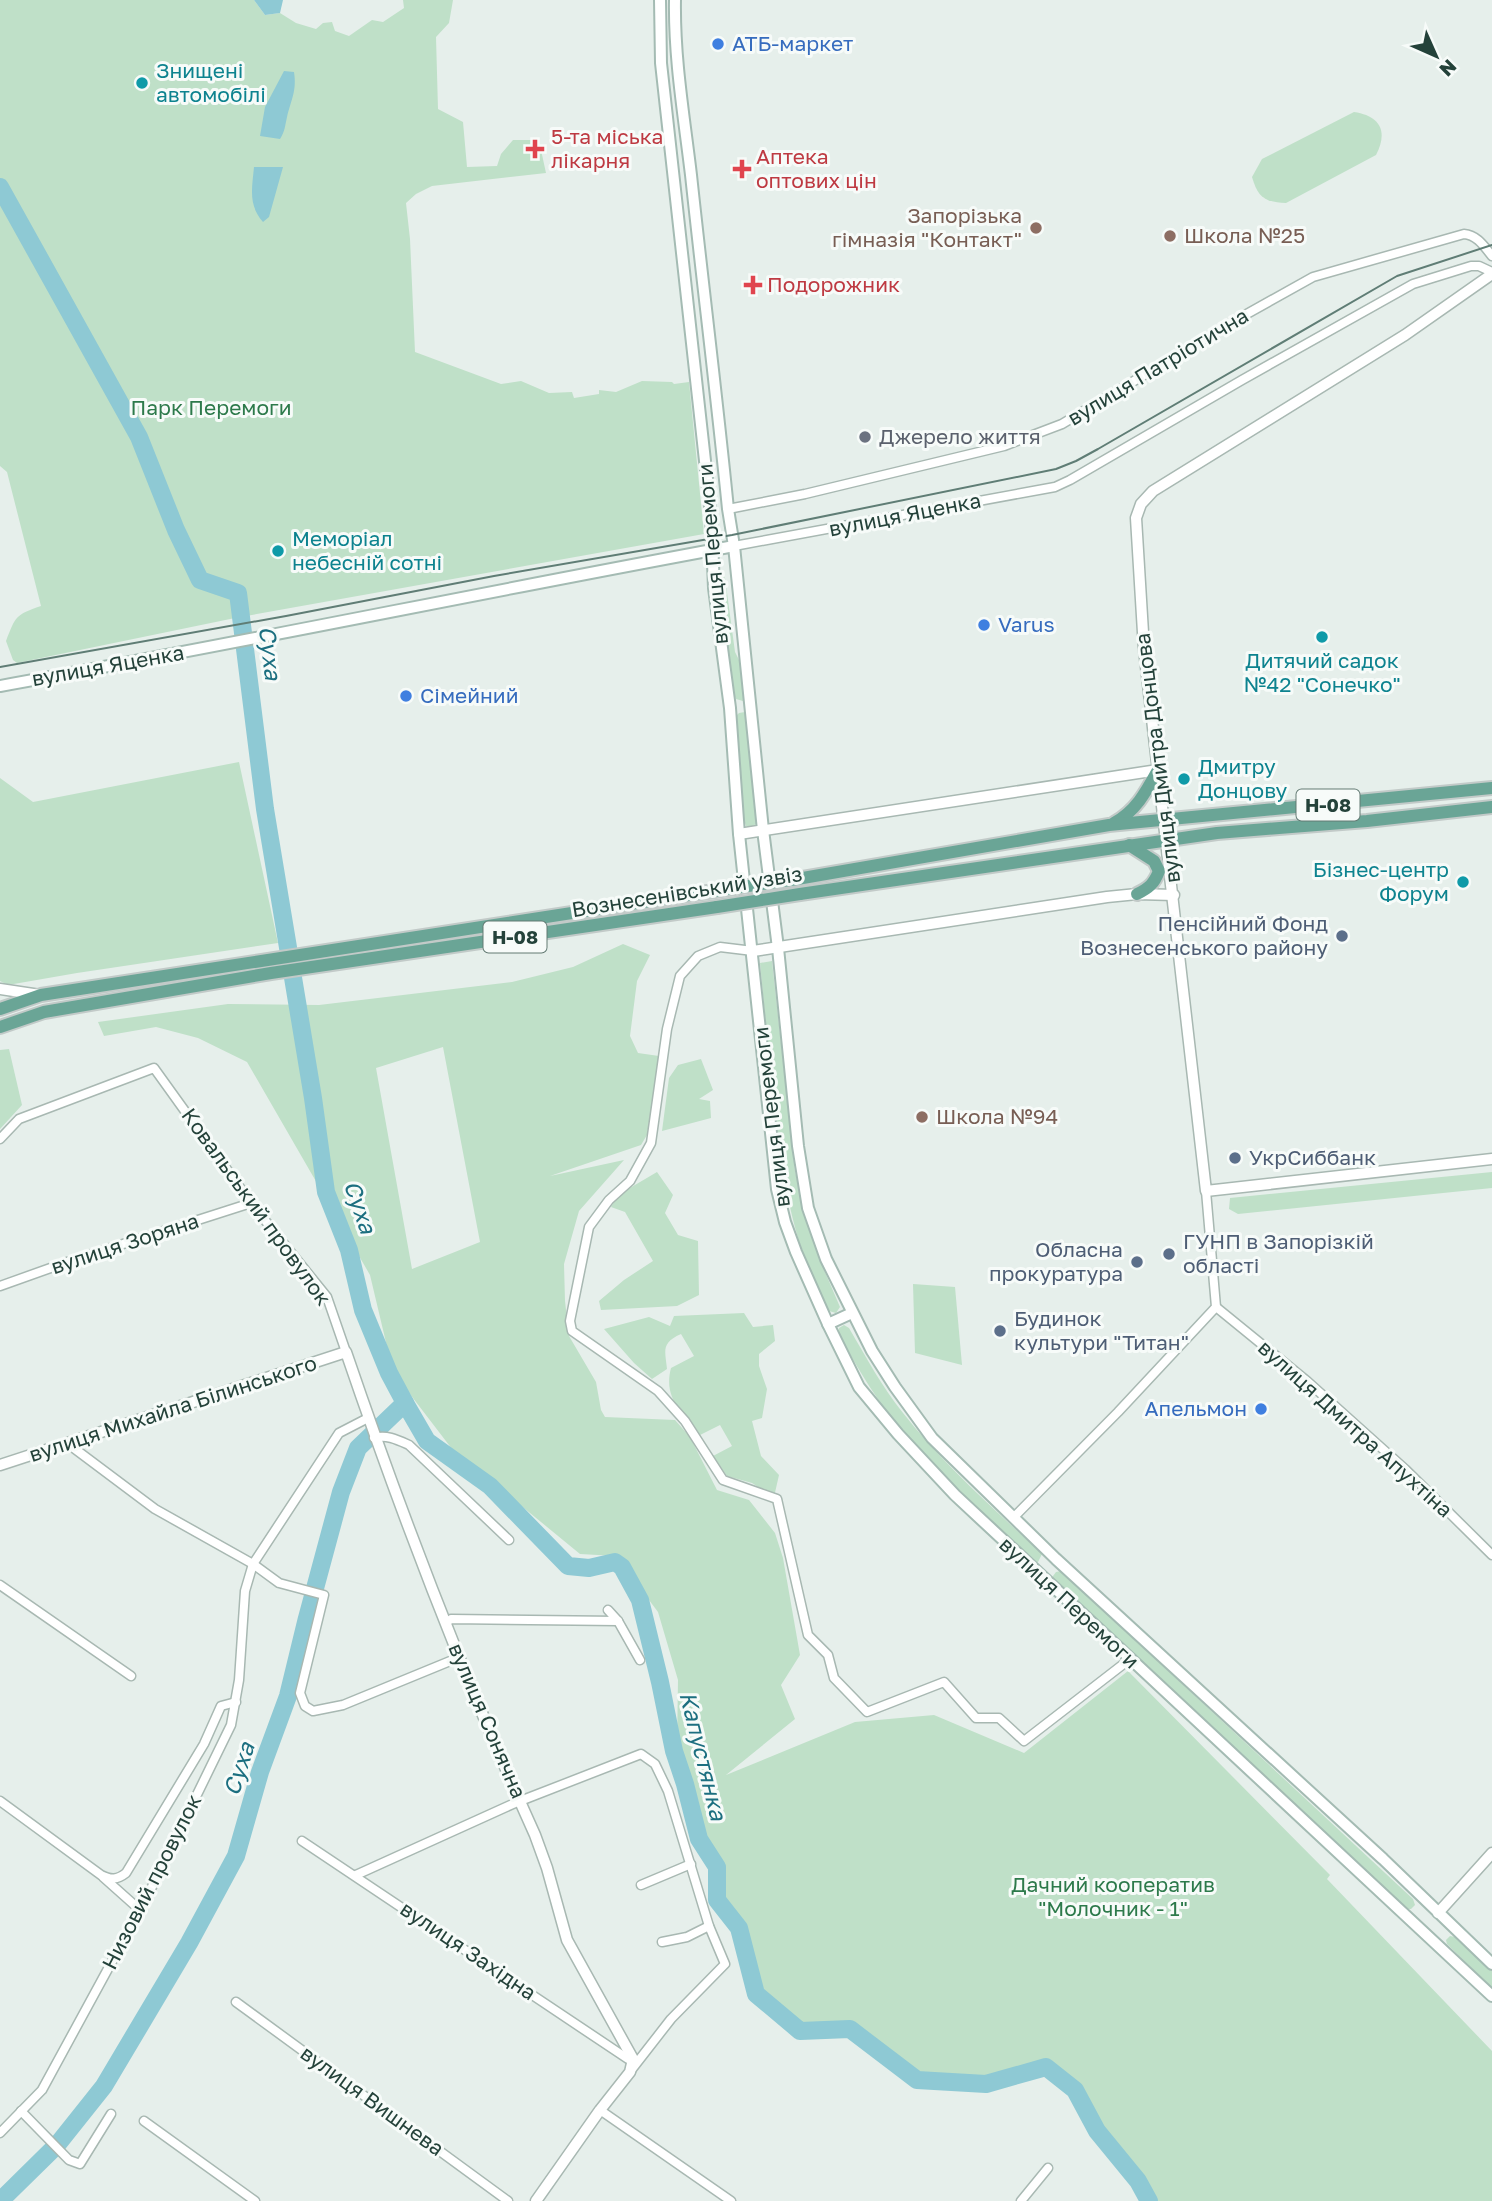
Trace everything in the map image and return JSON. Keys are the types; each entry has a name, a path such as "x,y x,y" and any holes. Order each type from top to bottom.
{"main road":[{"name":"вулиця Перемоги","path":"660,0 662,63 711,515 715,588 730,708 739,834 777,1189 796,1252 859,1387 898,1434 963,1503 1040,1576 1492,1996"},
{"name":"вулиця Перемоги","path":"675,0 674,35 679,89 734,546 798,1146 808,1209 826,1259 872,1350 932,1438 1056,1559 1383,1859 1492,1964"},
{"path":"694,366 713,364"},
{"name":"вулиця Яценка","path":"0,686 217,647 734,546"},
{"path":"730,708 751,704"},
{"path":"1109,825 1127,816 1136,806 1158,770"},
{"name":"Н-08","path":"1109,825 1492,788"},
{"name":"Н-08","path":"1129,845 1217,833 1367,821 1492,807"},
{"name":"Вознесенівський узвіз","path":"0,1027 44,1012 270,967 1109,825"},
{"path":"1129,845 1154,861 1159,871 1149,889 1137,894"},
{"name":"Вознесенівський узвіз","path":"312,960 717,907 1129,845"},
{"name":"Вознесенівський узвіз","path":"41,995 270,967"},
{"name":"Н-08","path":"0,1009 41,995"},
{"path":"828,1324 852,1313"},
{"path":"1040,1576 1056,1559"},
{"path":"1422,1931 1438,1913"}],"street":[{"name":"вулиця Патріотична","path":"728,509 805,494 1004,446 1062,424 1313,277 1464,234 1478,239 1492,256"},
{"name":"вулиця Яценка","path":"734,546 1055,487 1413,284 1471,266 1492,273"},
{"name":"вулиця Дмитра Донцова","path":"1216,1307 1206,1191 1144,636 1136,518 1141,504 1153,491 1405,335 1492,273"},
{"path":"739,834 1158,770"},
{"path":"1159,871 1174,895"},
{"path":"1130,1659 1024,1741 999,1718 976,1718 944,1682 867,1712 834,1678 828,1655 808,1634 777,1499 723,1480 685,1421 659,1391 572,1331 570,1321 589,1227 608,1200 630,1181 651,1143 667,1029 680,976 698,956 720,947 753,951 778,948 1100,898 1137,894 1174,895"},
{"path":"0,989 41,995"},
{"name":"Ковальський провулок","path":"0,1139 19,1119 154,1068 251,1203 327,1297 346,1352"},
{"path":"1206,1191 1492,1160"},
{"name":"вулиця Зоряна","path":"0,1286 251,1203"},
{"path":"1013,1518 1118,1412 1216,1307"},
{"name":"вулиця Дмитра Апухтіна","path":"1216,1307 1316,1389 1405,1469 1492,1555"},
{"name":"вулиця Сонячна","path":"346,1352 374,1438 446,1623 547,1868 567,1940 633,2059"},
{"name":"вулиця Михайла Білинського","path":"0,1465 346,1352"},
{"path":"253,1564 338,1433 369,1421"},
{"path":"374,1438 380,1436 409,1445 509,1540"},
{"path":"67,1443 155,1509 253,1564 279,1583 324,1595 300,1693 305,1706 313,1711 343,1705 460,1657"},
{"name":"Низовий провулок","path":"0,2133 43,2090 140,1910 231,1725 239,1681 246,1591 253,1564"},
{"path":"0,1585 131,1676"},
{"path":"608,1610 618,1621 640,1660"},
{"path":"446,1623 451,1619 618,1621"},
{"path":"0,1801 102,1875 109,1879 119,1879 126,1873 204,1744 220,1706 236,1702"},
{"path":"356,1875 520,1802 641,1754 655,1764 668,1791 709,1926 726,1964 671,2019 600,2110 536,2201"},
{"name":"вулиця Західна","path":"302,1840 628,2059 633,2059"},
{"path":"1438,1913 1492,1853"},
{"path":"641,1885 691,1864"},
{"path":"102,1875 140,1910"},
{"path":"662,1942 687,1937 709,1926"},
{"name":"вулиця Вишнева","path":"236,2002 508,2201"},
{"path":"630,2072 633,2059"},
{"path":"600,2110 731,2201"},
{"path":"21,2111 69,2160 80,2164 111,2114"},
{"path":"144,2121 255,2201"},
{"path":"1021,2201 1048,2168"}],"green space":[{"name":"Парк Перемоги","path":"0,0 254,0 265,15 280,13 296,23 316,29 323,23 332,22 335,31 349,36 372,20 383,22 404,8 403,0 453,0 449,23 436,37 438,109 463,122 467,167 497,166 501,154 513,140 533,140 541,150 546,173 432,186 406,203 415,352 501,384 521,381 549,393 572,392 574,398 599,394 599,390 616,392 642,381 674,384 689,382 704,534 235,618 17,663 13,660 6,641 12,626 21,614 41,606 7,472 0,466"},
{"path":"1354,112 1371,117 1380,126 1380,147 1376,155 1286,203 1263,198 1252,177 1262,159"},
{"path":"722,575 725,578 735,652 744,670 746,698 743,701 736,699 734,695 718,579"},
{"path":"745,712 748,717 757,820 751,827 746,826 744,820 735,717"},
{"path":"239,762 278,943 8,985 0,981 0,778 33,802"},
{"name":"Дачний кооператив \"Молочник - 1\"","path":"623,944 650,955 637,981 630,1036 638,1053 659,1056 647,1135 641,1145 550,1176 624,1160 579,1211 564,1264 569,1336 596,1382 601,1410 605,1417 675,1420 690,1437 717,1490 749,1500 775,1533 783,1558 800,1655 781,1685 795,1719 726,1775 855,1722 934,1715 1024,1753 1128,1671 1330,1875 1327,1879 1492,2051 1492,2201 1155,2201 1092,2110 1080,2087 1051,2060 990,2077 926,2077 850,2023 805,2024 762,1991 745,1927 722,1897 724,1865 704,1835 698,1800 677,1747 678,1680 658,1612 616,1556 580,1554 452,1449 393,1372 370,1275 247,1062 198,1038 156,1027 104,1036 98,1022 228,1004 319,1005 512,982 573,967","holes":["443,1047 480,1242 412,1269 376,1068"]},
{"path":"772,961 795,1171 805,1216 840,1307 836,1313 829,1311 816,1285 796,1232 789,1204 776,1119 760,963"},
{"path":"9,1049 22,1105 0,1129 0,1050"},
{"path":"701,1059 713,1090 699,1099 710,1101 711,1118 662,1131 669,1078 678,1065"},
{"path":"657,1172 673,1195 665,1213 678,1235 698,1241 699,1295 677,1306 601,1310 599,1301 653,1261 625,1212 611,1207 618,1195"},
{"path":"1492,1172 1492,1188 1238,1214 1229,1209 1230,1198"},
{"path":"913,1284 955,1287 962,1365 915,1353"},
{"path":"744,1313 753,1327 773,1325 775,1341 759,1354 759,1366 767,1389 762,1418 752,1421 761,1456 779,1475 774,1497 752,1483 727,1476 713,1456 732,1446 720,1425 700,1435 672,1397 669,1379 671,1368 694,1356 681,1334 667,1344 667,1369 652,1379 604,1329 649,1317 670,1326 674,1316"},
{"path":"844,1325 849,1328 903,1413 952,1469 1042,1554 1038,1562 1033,1563 985,1517 887,1412 838,1333 839,1328"},
{"path":"1061,1571 1413,1899 1415,1905 1406,1909 1053,1579 1056,1572"},
{"path":"1450,1936 1455,1937 1492,1971 1492,1988 1447,1944 1446,1940"}],"water":[{"path":"254,0 283,0 280,13 265,15"},
{"path":"284,71 294,72 295,85 284,131 280,139 260,136 265,107"},
{"path":"254,167 283,167 269,217 263,222 253,203"}],"waterway":[{"name":"Суха","path":"0,187 139,437 176,530 200,580 238,593 265,809 326,1192 349,1250 363,1310 389,1373 405,1403 358,1448 341,1492 288,1696 260,1772 236,1856 189,1943 104,2086 57,2145 0,2201"},
{"name":"Капустянка","path":"405,1403 427,1441 490,1486 568,1566 589,1568 615,1562 622,1567 640,1600 674,1751 699,1839 717,1867 717,1900 739,1928 756,1994 800,2031 850,2029 917,2080 986,2084 1046,2067 1075,2090 1097,2131 1138,2181 1149,2201"}],"tram line":[{"path":"0,667 732,535 1056,469 1098,449 1397,276 1492,245"}],"place":[{"name":"АТБ-маркет","path":"718,44"},
{"name":"Знищені автомобілі","path":"142,83"},
{"name":"5-та міська лікарня","path":"535,149"},
{"name":"Аптека оптових цін","path":"742,169"},
{"name":"Запорізька гімназія \"Контакт\"","path":"1036,228"},
{"name":"Школа №25","path":"1170,236"},
{"name":"Подорожник","path":"753,285"},
{"name":"Джерело життя","path":"865,437"},
{"name":"Меморіал небесній сотні","path":"278,551"},
{"name":"Varus","path":"984,625"},
{"name":"Дитячий садок №42 \"Сонечко\"","path":"1322,637"},
{"name":"Сімейний","path":"406,696"},
{"name":"Дмитру Донцову","path":"1184,779"},
{"name":"Бізнес-центр Форум","path":"1463,882"},
{"name":"Пенсійний Фонд Вознесенського району","path":"1342,936"},
{"name":"Школа №94","path":"922,1117"},
{"name":"УкрСиббанк","path":"1235,1158"},
{"name":"ГУНП в Запорізкій області","path":"1169,1254"},
{"name":"Обласна прокуратура","path":"1137,1262"},
{"name":"Будинок культури \"Титан\"","path":"1000,1331"},
{"name":"Апельмон","path":"1261,1409"}]}
